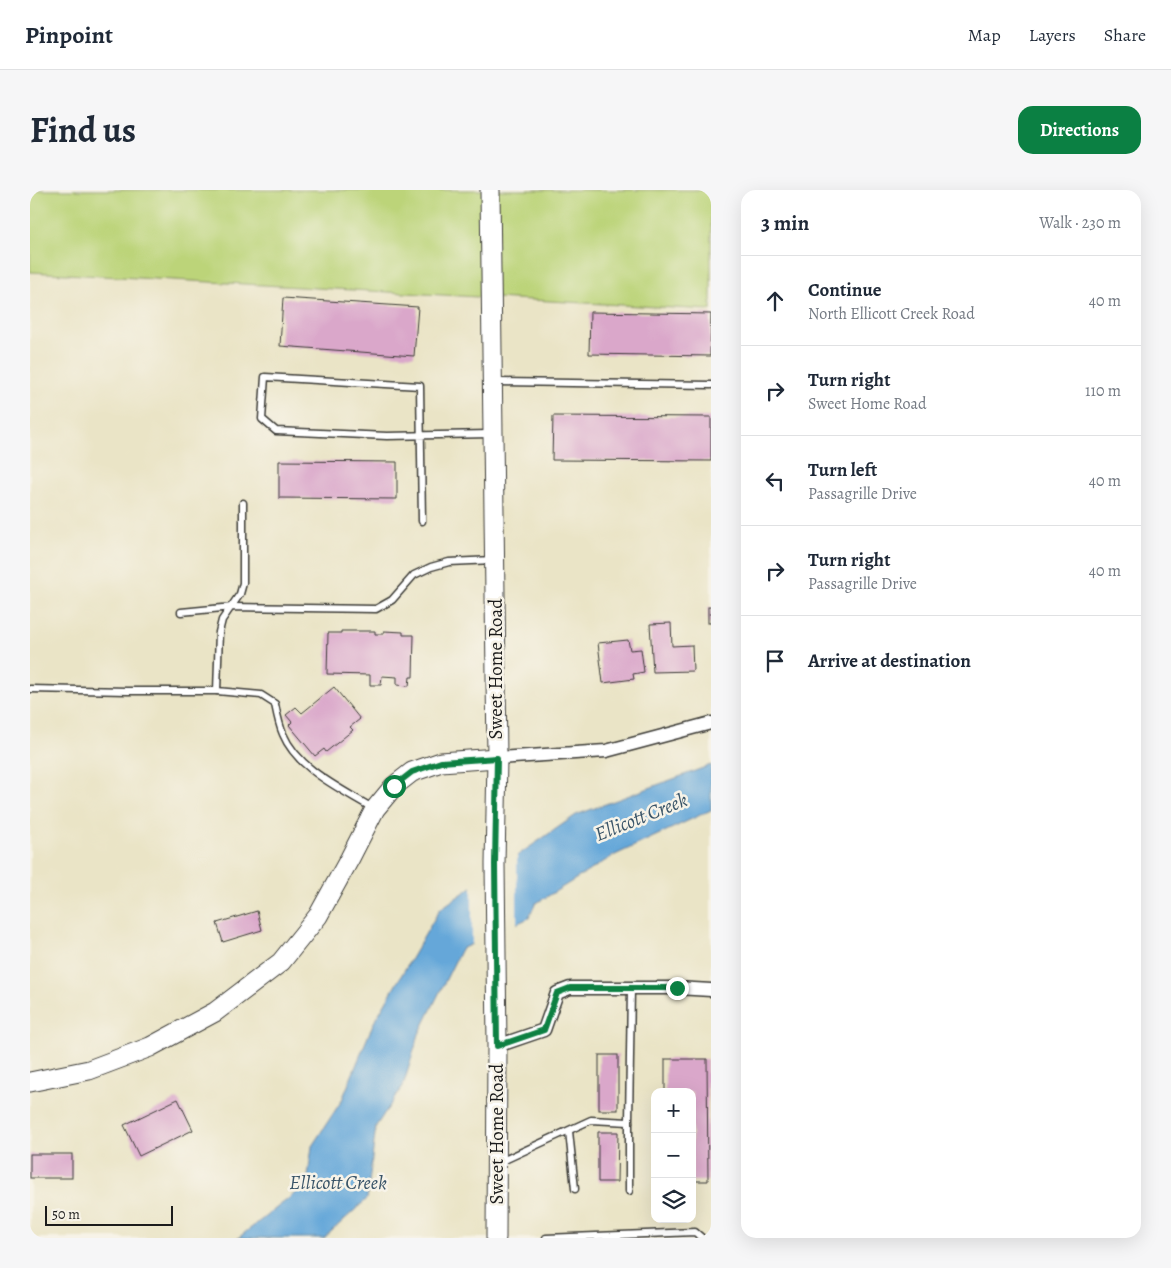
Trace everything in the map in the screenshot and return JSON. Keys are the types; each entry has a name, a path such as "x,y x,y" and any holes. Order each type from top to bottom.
{"main road":[{"name":"Sweet Home Road","path":"490,190 497,758 495,864 497,1046 496,1238"},
{"path":"30,1082 89,1070 150,1047 215,1012 281,962 318,916 375,810 394,786 412,772 441,762 497,758"}],"street":[{"path":"497,758 606,751 711,722"},
{"path":"497,1046 544,1030 557,993 570,988 677,988 711,990"}],"lane":[{"path":"422,521 422,436 420,386 265,377 262,419 276,431 387,436 422,436 494,434"},
{"path":"493,382 711,385"},
{"path":"216,691 219,632 222,620 240,594 243,583 243,503"},
{"path":"181,612 232,607 376,609 392,600 414,575 431,567 464,560 495,560"},
{"path":"30,689 216,691 261,695 275,704 283,735 298,758 323,778 375,810"},
{"path":"629,1192 631,988"},
{"path":"496,1163 591,1120 629,1122"},
{"path":"568,1131 575,1189"},
{"path":"546,1238 694,1232 702,1238"}],"green space":[{"path":"30,190 711,190 711,310 30,272"}],"water":[{"name":"Ellicott Creek","path":"711,765 711,810 613,856 535,904 529,918 461,949 419,1034 403,1086 376,1126 367,1199 324,1238 238,1238 307,1184 312,1146 342,1100 373,1024 440,909 576,815"}],"pier":[{"path":"517,853 517,926 472,947 472,884"}],"building":[{"path":"283,298 418,307 414,356 280,346"},
{"path":"590,312 711,314 710,356 589,354"},
{"path":"553,416 711,417 711,461 552,460"},
{"path":"279,461 397,462 397,499 279,498"},
{"path":"708,607 711,607 711,623 708,623"},
{"path":"671,623 672,646 692,645 693,671 653,672 650,624"},
{"path":"341,631 375,631 375,634 384,634 384,631 403,632 403,635 414,635 413,677 410,677 409,686 397,685 397,677 382,676 381,685 370,685 370,675 327,674 328,633 341,633"},
{"path":"628,640 630,650 641,649 644,672 633,674 634,679 603,683 598,643"},
{"path":"334,687 360,719 350,727 353,730 326,752 324,749 315,756 289,725 292,722 286,715 296,707 302,713"},
{"path":"257,911 262,930 223,942 217,923"},
{"path":"599,1055 618,1055 618,1110 599,1110"},
{"path":"665,1059 707,1059 708,1181 696,1181 696,1088 665,1088"},
{"path":"178,1099 193,1130 139,1156 124,1125"},
{"path":"598,1132 618,1132 617,1182 598,1182"},
{"path":"30,1154 72,1154 72,1178 30,1178"}],"route":[{"path":"394,786 412,772 441,762 497,758 495,864 497,1046 544,1030 557,993 570,988 677,988"}]}
